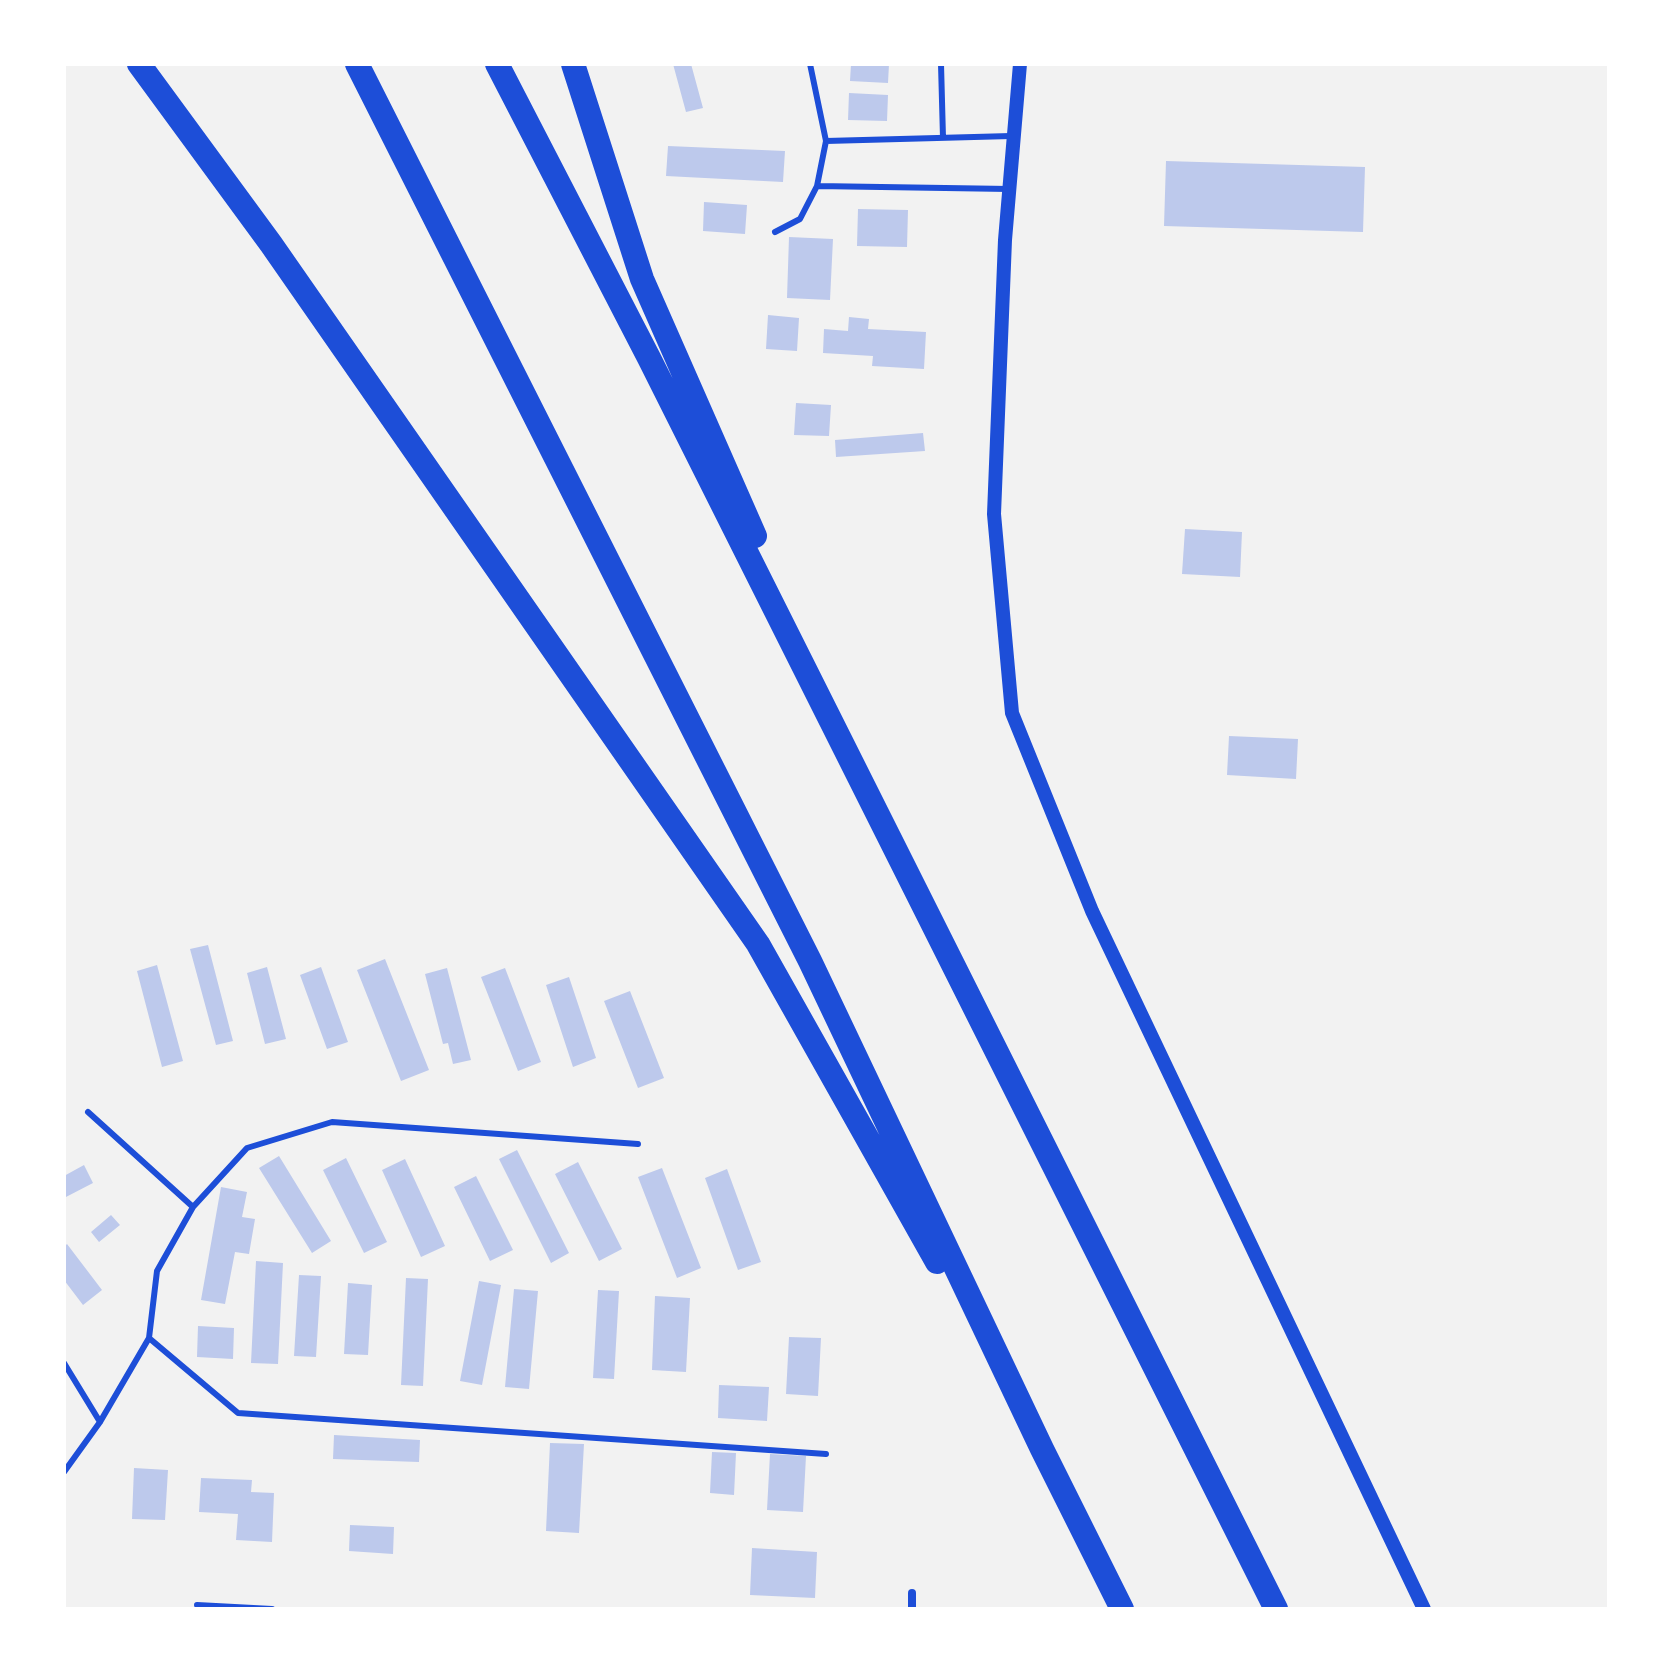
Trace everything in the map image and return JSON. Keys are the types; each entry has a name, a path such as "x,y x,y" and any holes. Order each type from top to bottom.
{"highway":[{"path":"139,64 271,244 758,944 1042,1449"},
{"path":"357,64 810,961 1042,1449 1122,1609"},
{"path":"497,64 649,358 1276,1609"},
{"path":"573,64 642,279 877,813"}],"street":[{"path":"1020,64 1005,240 994,514 1012,713 1092,911 1424,1609"},
{"path":"912,1593 912,1609"}],"lane":[{"path":"775,232 800,219 817,186 826,141 810,64"},
{"path":"941,64 943,138"},
{"path":"826,141 1013,136"},
{"path":"817,186 1009,189"},
{"path":"88,1112 193,1207"},
{"path":"64,1472 100,1422 149,1338 157,1271 193,1207 247,1148 332,1122 638,1144"},
{"path":"149,1338 238,1413 826,1454"},
{"path":"64,1363 100,1422"},
{"path":"197,1605 272,1609"}],"building":[{"path":"673,64 691,64 703,108 686,112"},
{"path":"851,64 889,64 888,83 850,81"},
{"path":"849,93 888,95 887,121 848,120"},
{"path":"668,146 785,151 783,182 666,176"},
{"path":"1166,161 1365,167 1363,232 1164,226"},
{"path":"704,202 747,205 745,234 703,231"},
{"path":"858,209 908,210 907,247 857,246"},
{"path":"789,237 833,239 830,300 787,298"},
{"path":"768,315 799,318 797,351 766,349"},
{"path":"849,317 869,319 868,329 926,332 924,369 872,366 873,356 823,353 824,329 848,331"},
{"path":"796,403 831,405 829,436 794,435"},
{"path":"923,433 925,451 836,457 835,440"},
{"path":"1185,529 1242,532 1240,577 1182,574"},
{"path":"1229,736 1298,739 1296,779 1227,775"},
{"path":"208,945 233,1041 216,1045 190,949"},
{"path":"385,959 429,1070 401,1081 357,970"},
{"path":"157,965 183,1061 162,1067 137,971"},
{"path":"267,967 286,1039 265,1044 247,973"},
{"path":"321,967 348,1042 327,1049 300,975"},
{"path":"447,968 471,1060 453,1064 448,1043 443,1044 425,974"},
{"path":"505,968 541,1062 518,1071 481,977"},
{"path":"569,977 596,1058 573,1067 546,985"},
{"path":"630,991 664,1078 638,1088 604,1001"},
{"path":"517,1150 569,1253 551,1263 499,1159"},
{"path":"279,1156 331,1241 312,1253 259,1168"},
{"path":"346,1158 387,1242 364,1253 323,1170"},
{"path":"405,1159 445,1246 421,1257 382,1170"},
{"path":"578,1162 622,1249 599,1261 555,1174"},
{"path":"84,1165 93,1183 64,1198 64,1176"},
{"path":"662,1168 701,1268 677,1278 638,1177"},
{"path":"727,1169 761,1262 738,1270 705,1178"},
{"path":"476,1176 513,1250 490,1261 454,1187"},
{"path":"221,1187 247,1192 242,1217 255,1219 249,1254 235,1252 225,1304 201,1300"},
{"path":"111,1215 120,1225 99,1242 91,1232"},
{"path":"67,1244 102,1290 83,1305 64,1280 64,1247"},
{"path":"256,1261 283,1263 278,1364 251,1363"},
{"path":"299,1275 321,1276 316,1357 294,1356"},
{"path":"406,1278 428,1279 423,1386 401,1385"},
{"path":"479,1281 501,1285 482,1385 460,1381"},
{"path":"348,1283 372,1285 368,1355 344,1354"},
{"path":"514,1289 538,1291 529,1389 505,1387"},
{"path":"598,1290 619,1291 614,1379 593,1378"},
{"path":"655,1296 690,1298 686,1372 652,1370"},
{"path":"198,1326 234,1328 233,1359 197,1357"},
{"path":"789,1337 821,1338 818,1396 786,1394"},
{"path":"719,1385 769,1387 767,1421 718,1418"},
{"path":"334,1435 420,1440 419,1462 333,1459"},
{"path":"550,1443 584,1444 579,1533 546,1531"},
{"path":"712,1452 736,1453 734,1495 710,1493"},
{"path":"770,1454 806,1456 803,1512 767,1510"},
{"path":"134,1468 168,1470 165,1520 132,1519"},
{"path":"201,1478 252,1480 251,1492 274,1493 272,1542 236,1540 238,1514 199,1512"},
{"path":"350,1525 394,1527 393,1554 349,1551"},
{"path":"752,1548 817,1552 815,1598 750,1595"}]}
